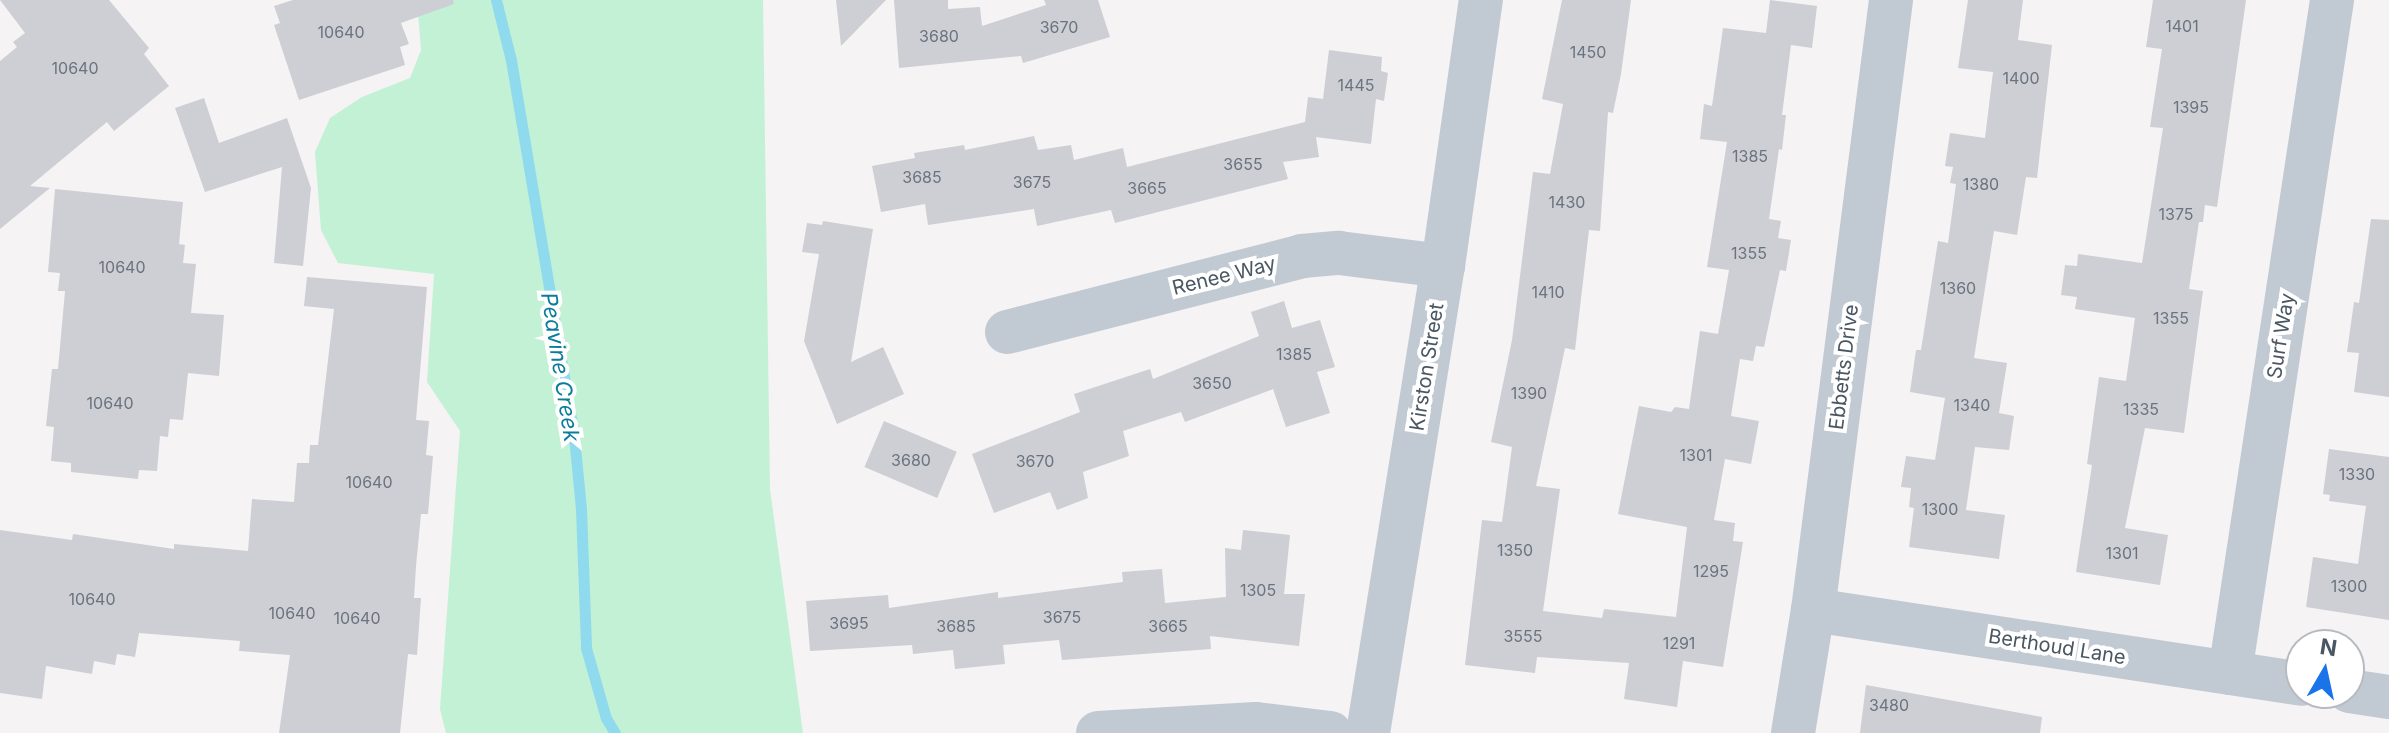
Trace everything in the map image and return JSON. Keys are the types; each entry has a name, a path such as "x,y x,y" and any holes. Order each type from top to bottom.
{"street":[{"name":"Kirston Street","path":"1368,733 1443,266 1481,0"},
{"name":"Ebbetts Drive","path":"1793,733 1813,610 1891,0"},
{"name":"Surf Way","path":"2230,673 2332,0"},
{"name":"Renee Way","path":"1007,332 1302,256 1339,253 1443,266"},
{"name":"Berthoud Lane","path":"1813,610 2285,682"},
{"path":"2365,693 2389,697"},
{"path":"1098,733 1256,724 1330,733"}],"green space":[{"path":"417,0 763,0 770,489 803,733 446,733 440,709 460,431 427,382 434,274 338,263 321,230 315,152 330,118 362,97 410,78 421,50"}],"building":[{"path":"0,0 109,0 149,48 144,54 169,86 114,131 107,122 30,186 50,188 0,229 0,61 17,47 13,42 25,33"},
{"path":"293,0 453,0 454,4 401,23 409,44 400,47 405,65 299,100 274,25 280,23 274,6"},
{"path":"836,0 886,0 841,46"},
{"path":"894,0 948,0 948,9 980,7 982,26 1046,5 1044,0 1098,0 1110,37 1023,63 1021,56 899,68"},
{"path":"1562,0 1631,0 1613,113 1608,112 1600,231 1589,230 1575,350 1565,348 1536,486 1560,489 1543,611 1602,618 1604,609 1676,617 1687,527 1618,514 1639,406 1671,412 1675,407 1689,409 1700,331 1718,334 1729,270 1707,267 1727,142 1700,139 1704,104 1712,106 1723,28 1766,33 1770,0 1817,6 1812,48 1791,45 1782,115 1786,115 1782,150 1779,149 1769,219 1781,221 1778,238 1791,240 1786,271 1780,270 1764,347 1756,346 1753,361 1740,359 1731,416 1759,421 1751,464 1725,459 1714,520 1735,523 1733,541 1743,542 1723,667 1683,661 1677,707 1624,699 1629,663 1537,657 1535,673 1465,665 1482,520 1502,522 1512,447 1491,442 1512,340 1533,172 1550,174 1563,104 1542,99"},
{"path":"1968,0 2023,0 2018,40 2052,45 2037,178 2026,177 2017,235 1994,231 1974,358 2007,363 1999,413 2014,416 2009,450 1975,447 1966,510 2005,515 1999,559 1909,547 1914,508 1909,507 1911,488 1901,487 1906,456 1935,460 1945,398 1910,392 1916,350 1921,350 1938,241 1948,243 1956,184 1950,183 1953,167 1945,166 1950,133 1985,138 1993,72 1958,68"},
{"path":"2153,0 2246,0 2217,207 2205,205 2203,222 2199,222 2189,289 2203,291 2184,433 2145,428 2125,528 2168,535 2160,585 2076,572 2092,465 2087,464 2099,377 2126,381 2135,318 2075,309 2077,297 2061,295 2065,265 2077,266 2078,254 2142,263 2163,128 2150,127 2162,49 2146,47"},
{"path":"1329,50 1382,57 1381,71 1388,73 1384,101 1376,99 1371,144 1316,137 1319,157 1283,162 1288,179 1115,223 1111,210 1037,226 1034,209 928,225 925,204 881,212 872,166 915,158 914,153 964,145 965,150 1034,136 1038,150 1071,145 1074,160 1123,148 1127,167 1305,122 1308,97 1323,99"},
{"path":"204,98 219,143 287,118 311,188 303,266 274,263 282,167 205,192 175,108"},
{"path":"55,189 183,202 179,244 185,245 183,263 196,264 191,313 224,315 219,376 188,373 183,420 170,419 168,437 160,436 157,471 139,470 138,479 71,472 71,463 51,461 54,427 46,426 52,369 58,369 65,291 58,291 60,273 48,272"},
{"path":"2371,219 2389,220 2389,397 2354,392 2359,353 2347,352 2354,302 2359,303"},
{"path":"823,221 873,229 851,362 883,347 904,394 837,424 804,341 819,254 802,252 807,223 822,225"},
{"path":"307,277 427,287 416,420 429,421 426,455 433,456 428,514 421,514 416,566 414,598 421,598 417,655 408,654 400,733 279,733 290,655 239,651 240,641 139,633 135,657 117,654 115,665 94,661 92,674 46,666 42,699 0,693 0,530 72,540 73,534 174,549 174,544 248,551 252,499 294,502 297,463 309,463 310,445 318,445 334,309 304,306"},
{"path":"1284,301 1292,328 1320,320 1335,367 1317,372 1330,413 1286,427 1273,389 1185,422 1181,412 1123,431 1129,456 1083,472 1088,498 1057,510 1050,492 994,513 972,454 1080,412 1074,394 1150,369 1153,379 1259,336 1251,312"},
{"path":"884,421 957,452 937,498 864,467"},
{"path":"2329,449 2389,457 2389,620 2306,607 2313,557 2358,564 2366,506 2329,501 2330,495 2323,494"},
{"path":"1243,530 1290,535 1284,594 1305,594 1299,646 1210,636 1211,649 1062,660 1059,640 1003,645 1005,664 955,669 953,650 913,654 912,645 810,651 806,601 888,595 889,608 998,592 998,598 1123,582 1122,572 1162,569 1165,603 1226,597 1225,548 1241,550"},
{"path":"1866,685 2042,717 2040,733 1860,733"}],"waterway":[{"name":"Peavine Creek","path":"496,0 511,60 574,437 581,509 586,648 606,718 615,733"}]}
